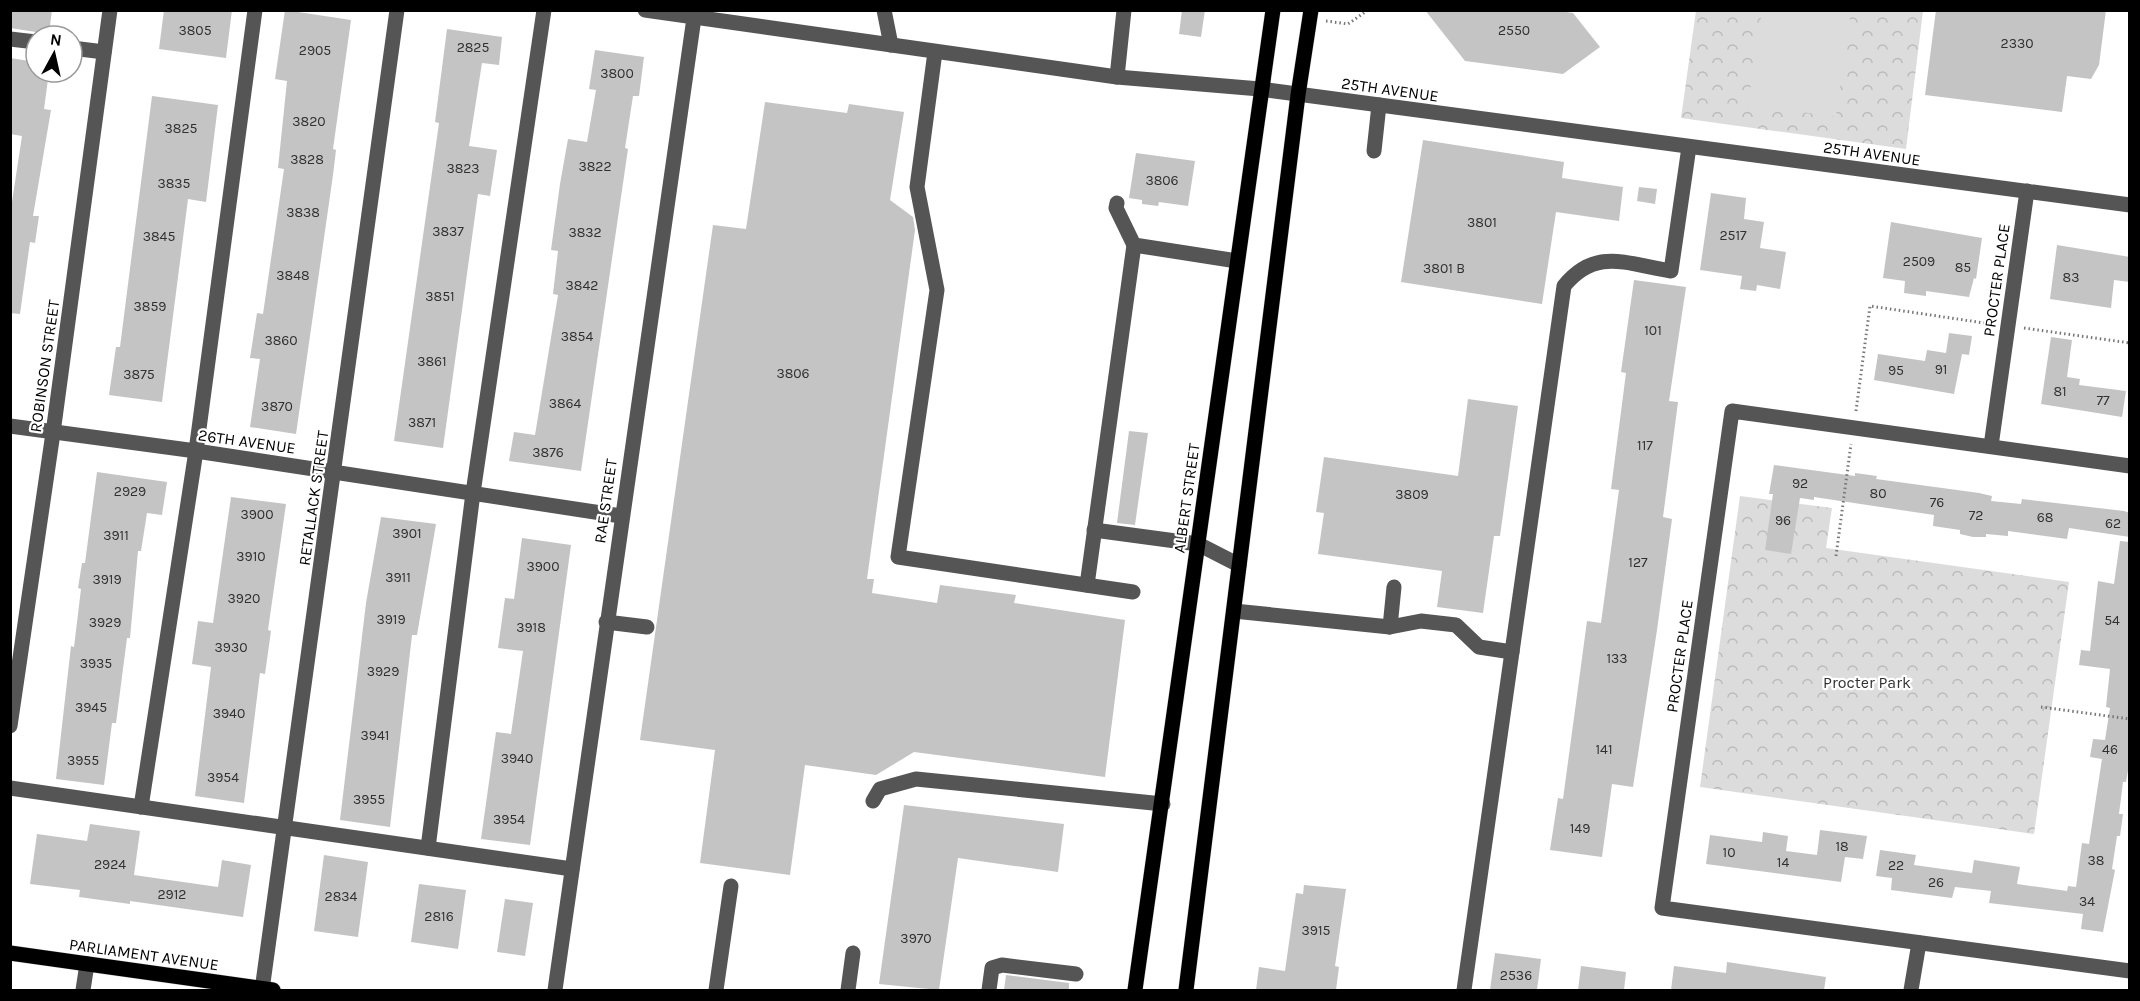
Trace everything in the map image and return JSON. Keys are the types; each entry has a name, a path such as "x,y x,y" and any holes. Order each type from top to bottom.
{"main road":[{"name":"ALBERT STREET","path":"1136,990 1260,89 1273,10"},
{"path":"1186,990 1310,14"},
{"name":"PARLIAMENT AVENUE","path":"10,953 266,990"}],"street":[{"name":"ROBINSON STREET","path":"10,726 53,433 110,10"},
{"path":"141,807 196,451 255,10"},
{"name":"RETALLACK STREET","path":"266,990 283,828 335,472 397,10"},
{"path":"428,848 474,493 544,10"},
{"name":"25TH AVENUE","path":"645,10 1117,77 1260,89 2130,205"},
{"path":"884,10 891,45"},
{"path":"1117,77 1124,10"},
{"name":"RAE STREET","path":"555,990 694,18"},
{"path":"84,50 104,52"},
{"path":"935,52 917,187 937,290 898,557 1133,592"},
{"path":"1374,152 1379,105"},
{"path":"1464,990 1564,286 1577,270 1599,260 1671,272 1689,147"},
{"name":"PROCTER PLACE","path":"1991,446 2027,191"},
{"path":"1087,585 1134,245 1116,208 1117,203"},
{"path":"1134,245 1237,261"},
{"name":"PROCTER PLACE","path":"2130,466 1732,411 1662,908 2130,971"},
{"name":"26TH AVENUE","path":"10,426 196,451 621,516"},
{"path":"1095,530 1198,544 1239,565"},
{"path":"1390,627 1394,587"},
{"path":"1234,611 1390,627 1421,621 1456,625 1479,647 1512,652"},
{"path":"606,622 646,627"},
{"path":"873,801 880,789 916,779 1163,804"},
{"path":"10,788 572,869"},
{"path":"716,990 731,886"},
{"path":"1911,990 1918,943"},
{"path":"848,990 853,953"},
{"path":"83,990 87,964"},
{"path":"988,990 992,968 1002,964 1076,974"}],"path":[{"path":"1310,14 1348,24 1368,10"},
{"path":"2041,707 2130,719"}],"green space":[{"path":"1696,11 1923,11 1906,149 1681,118"},
{"path":"1762,11 1806,11 1850,17 1836,117 1748,104"},
{"name":"Procter Park","path":"1740,496 1832,508 1826,548 2069,582 2034,834 1700,787"}],"building":[{"path":"10,10 52,10 50,24 24,24 24,30 10,28"},
{"path":"164,10 232,10 226,58 159,49"},
{"path":"285,10 351,20 333,149 336,150 333,175 296,434 250,427 260,359 250,358 257,313 263,314 284,169 278,168 287,81 275,79"},
{"path":"1182,10 1205,10 1201,37 1179,34"},
{"path":"1425,10 1553,10 1573,13 1600,47 1563,74 1465,61"},
{"path":"1936,10 2106,10 2099,65 2091,79 2067,76 2062,112 1925,95"},
{"path":"447,29 502,37 499,65 482,63 469,146 497,150 490,196 478,194 443,448 394,441 439,123 435,122"},
{"path":"595,50 644,57 639,96 633,96 625,148 628,149 581,471 509,461 514,432 535,435 558,295 553,294 558,251 551,250 560,184 568,139 587,142 596,90 589,89"},
{"path":"10,58 24,60 24,84 47,84 44,109 51,110 33,216 39,216 35,243 30,242 20,314 10,313 10,215 22,136 10,134"},
{"path":"152,96 218,105 206,202 188,199 162,402 109,395 116,347 120,347"},
{"path":"765,102 847,113 849,104 904,112 890,200 913,217 915,230 867,579 874,579 872,593 937,603 940,585 1016,595 1014,603 1125,620 1105,777 914,752 876,775 805,765 790,875 700,863 715,750 640,740 713,225 746,229"},
{"path":"1423,140 1564,162 1562,178 1623,187 1619,221 1556,212 1542,304 1401,282"},
{"path":"1136,153 1195,161 1188,206 1159,202 1158,206 1142,204 1142,200 1129,198"},
{"path":"1639,187 1657,189 1655,204 1637,201"},
{"path":"1711,193 1746,198 1744,219 1764,222 1760,248 1786,252 1780,289 1757,285 1756,291 1740,289 1742,276 1700,270"},
{"path":"1891,222 1982,238 1976,279 1974,278 1969,297 1926,291 1926,296 1904,293 1905,281 1883,278"},
{"path":"2057,245 2130,257 2130,282 2114,280 2111,308 2050,299"},
{"path":"1634,280 1686,287 1669,401 1678,402 1663,517 1672,519 1657,630 1633,787 1612,784 1602,857 1550,850 1558,798 1563,799 1587,621 1601,623 1619,490 1611,489 1626,373 1621,372"},
{"path":"1949,333 1972,336 1969,355 1962,354 1954,394 1874,380 1878,354 1925,361 1927,350 1946,353"},
{"path":"2051,337 2072,340 2067,377 2080,379 2079,385 2126,391 2122,417 2041,404"},
{"path":"1468,399 1518,406 1500,536 1494,536 1483,613 1437,607 1442,571 1318,554 1324,513 1316,512 1324,457 1458,476"},
{"path":"1129,431 1148,433 1135,525 1117,523"},
{"path":"1774,465 1855,476 1855,473 1877,476 1876,479 1979,493 1992,496 1991,501 2021,504 2022,499 2124,511 2130,513 2130,537 2069,528 2067,539 2008,531 2008,536 1986,534 1986,537 1973,537 1960,534 1960,530 1933,526 1934,515 1814,497 1814,500 1800,498 1791,554 1765,550 1773,494 1769,494"},
{"path":"97,472 167,482 162,515 147,513 141,551 138,551 130,638 127,638 116,723 112,723 104,785 56,779 71,646 74,647 81,589 78,588 82,563 85,563"},
{"path":"231,497 286,504 268,630 271,631 265,674 260,673 244,803 195,796 211,667 192,664 198,621 213,623"},
{"path":"381,517 436,524 417,635 412,635 390,827 340,820 366,603"},
{"path":"522,538 571,545 530,845 481,839 496,732 511,734 523,651 498,648 505,598 514,599"},
{"path":"2120,541 2130,542 2130,759 2126,782 2123,782 2119,814 2123,814 2120,836 2117,836 2112,869 2115,870 2103,932 2081,929 2083,914 1989,903 1991,891 1955,887 1952,898 1891,890 1892,878 1876,876 1880,850 1916,855 1914,865 1972,873 1974,860 2020,867 2017,884 2067,891 2068,886 2076,887 2082,843 2089,844 2102,759 2090,757 2093,739 2105,740 2110,708 2106,707 2110,669 2079,665 2081,650 2090,651 2098,581 2114,584"},
{"path":"904,805 1064,824 1058,872 958,858 939,990 879,984"},
{"path":"90,824 140,831 134,875 218,887 222,860 251,865 243,917 130,901 130,904 79,897 80,890 30,884 37,834 87,841"},
{"path":"1820,830 1867,836 1863,859 1845,857 1841,882 1706,864 1710,835 1762,842 1763,832 1788,836 1786,851 1817,855"},
{"path":"324,855 368,862 358,937 314,931"},
{"path":"419,884 466,890 458,949 411,942"},
{"path":"1304,885 1346,889 1335,966 1339,967 1336,990 1256,990 1259,967 1285,971 1296,893 1303,894"},
{"path":"505,899 533,903 525,956 497,952"},
{"path":"1495,953 1541,959 1537,990 1490,990"},
{"path":"1727,962 1826,977 1824,990 1671,990 1674,966 1726,973"},
{"path":"1581,966 1626,972 1624,990 1578,990"},
{"path":"1006,975 1069,983 1069,990 1004,990"}]}
